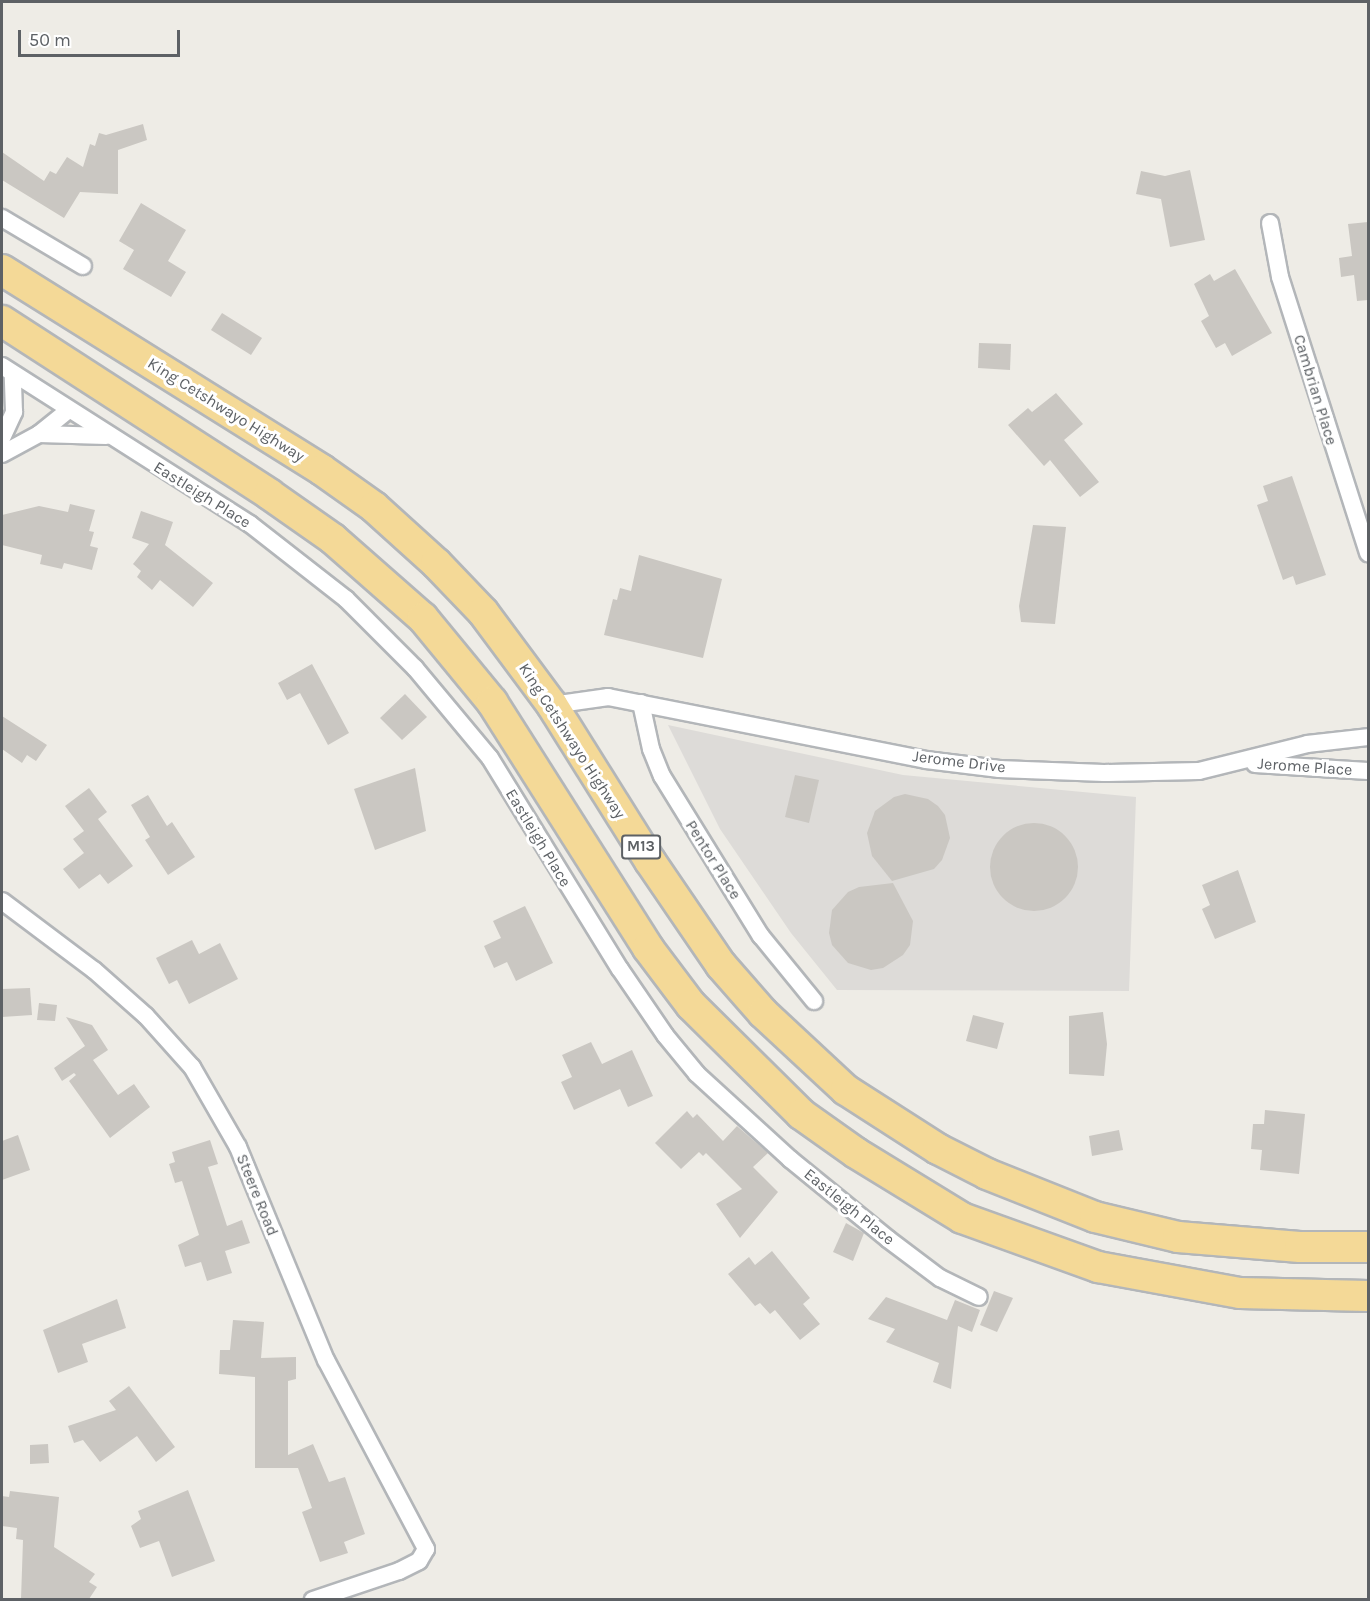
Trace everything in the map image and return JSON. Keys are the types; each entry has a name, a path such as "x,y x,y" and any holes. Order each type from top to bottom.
{"highway":[{"name":"King Cetshwayo Highway","path":"2,270 283,445 374,507 483,612 552,705 644,852 721,965 802,1050 846,1090 902,1128 987,1174 1095,1217 1178,1237 1300,1247 1368,1247"},
{"name":"M13","path":"2,321 287,507 378,576 423,618 492,702 648,948 691,1005 801,1114 856,1153 962,1218 1098,1267 1240,1293 1368,1296"}],"street":[{"path":"2,218 83,266"},
{"name":"Cambrian Place","path":"1270,223 1284,288 1368,554"},
{"path":"2,438 14,412 7,370"},
{"name":"Eastleigh Place","path":"7,370 67,411 250,524 346,599 415,668 490,758 620,969 665,1035 698,1074 790,1159 888,1239 940,1278 979,1297"},
{"path":"2,454 39,434 67,411"},
{"path":"39,434 107,436"},
{"name":"Jerome Drive","path":"552,705 608,697 926,760 999,769 1160,774 1242,763 1307,744 1368,737"},
{"name":"Pentor Place","path":"641,703 651,749 668,785 761,936 814,1001"},
{"name":"Jerome Place","path":"1242,763 1368,771"},
{"name":"Steere Road","path":"2,901 94,970 146,1016 192,1067 237,1147 326,1360 426,1549 424,1555 399,1570 313,1599"}],"shaded area":[{"path":"668,725 903,775 1136,797 1129,991 837,990 791,933 720,829"}],"building":[{"path":"143,124 147,140 118,150 118,194 80,192 64,218 2,180 2,152 44,181 50,171 56,174 67,157 83,167 90,144 95,146 99,133 106,135"},
{"path":"1190,170 1205,240 1170,247 1161,199 1136,194 1141,171 1165,176"},
{"path":"141,203 186,230 168,261 186,272 171,297 123,269 134,250 119,241"},
{"path":"1368,222 1368,300 1357,301 1354,275 1341,277 1339,258 1352,256 1348,224"},
{"path":"1235,269 1272,333 1232,356 1225,343 1216,348 1201,321 1209,316 1194,284 1210,274 1214,281"},
{"path":"222,313 262,338 251,355 211,330"},
{"path":"979,343 1011,344 1010,370 978,368"},
{"path":"1056,393 1083,424 1064,440 1099,482 1080,497 1050,460 1044,466 1008,425 1028,408 1032,412"},
{"path":"1292,476 1326,575 1296,585 1293,576 1283,580 1257,505 1268,501 1263,486"},
{"path":"70,504 95,510 89,531 94,532 90,546 98,548 92,570 64,563 62,569 40,564 42,555 2,545 2,515 39,506 68,512"},
{"path":"141,511 173,522 165,545 213,583 193,607 160,580 152,590 137,577 141,571 133,564 149,544 132,538"},
{"path":"1033,525 1066,527 1055,624 1021,622 1019,606"},
{"path":"639,555 722,579 703,658 604,635 613,599 617,600 620,588 631,591"},
{"path":"312,664 349,733 328,745 300,693 287,700 278,683"},
{"path":"405,694 427,717 402,740 380,718"},
{"path":"2,716 47,745 36,761 27,755 22,763 2,749"},
{"path":"415,768 426,831 375,850 354,789"},
{"path":"795,775 819,780 809,823 785,817"},
{"path":"89,788 107,812 98,819 133,866 108,884 100,874 79,889 63,869 84,853 73,839 84,831 65,806"},
{"path":"905,794 928,799 938,806 945,815 950,838 942,860 934,869 892,881 872,856 867,833 875,811 894,797"},
{"path":"148,795 167,826 172,822 195,857 168,875 145,840 150,837 131,805"},
{"path":"1025,823 1043,823 1059,830 1071,842 1078,858 1078,876 1071,892 1059,904 1043,911 1025,911 1009,904 997,892 990,876 990,858 997,842 1009,830"},
{"path":"1238,870 1256,922 1215,939 1202,909 1210,905 1202,885"},
{"path":"893,883 913,921 910,945 903,955 883,968 871,970 848,963 832,945 829,933 832,910 848,892 859,887"},
{"path":"525,906 553,963 516,981 507,962 494,968 484,946 501,938 493,921"},
{"path":"192,940 199,954 220,943 238,979 189,1004 177,980 169,984 156,958"},
{"path":"30,988 32,1015 2,1017 2,989"},
{"path":"39,1003 57,1005 55,1021 37,1020"},
{"path":"1103,1012 1107,1044 1104,1076 1069,1074 1069,1016"},
{"path":"973,1015 1004,1023 997,1049 966,1041"},
{"path":"66,1017 92,1025 108,1050 93,1060 118,1095 134,1084 150,1107 110,1138 69,1081 76,1075 74,1073 62,1081 54,1068 85,1046"},
{"path":"591,1042 602,1064 632,1050 653,1096 628,1107 620,1089 574,1110 561,1082 572,1077 562,1055"},
{"path":"1265,1110 1305,1114 1299,1174 1260,1170 1262,1150 1251,1149 1253,1124 1264,1124"},
{"path":"687,1111 693,1118 697,1114 723,1141 737,1126 768,1153 753,1167 778,1192 740,1238 716,1204 742,1189 706,1153 703,1156 699,1152 681,1169 655,1143"},
{"path":"1119,1130 1123,1150 1092,1156 1089,1136"},
{"path":"18,1135 30,1170 2,1180 2,1141"},
{"path":"210,1140 218,1164 208,1167 227,1226 242,1220 250,1243 225,1251 232,1273 207,1281 201,1262 185,1267 178,1245 199,1235 182,1181 175,1183 169,1164 175,1162 172,1152"},
{"path":"846,1223 864,1233 853,1261 833,1252"},
{"path":"772,1251 810,1298 803,1304 820,1324 800,1340 775,1310 770,1314 760,1303 755,1306 728,1274 749,1257 755,1265"},
{"path":"994,1291 1013,1298 997,1332 980,1325"},
{"path":"886,1297 947,1320 955,1300 980,1310 972,1332 958,1326 951,1389 933,1382 939,1363 886,1342 895,1329 868,1319"},
{"path":"117,1299 126,1328 82,1344 88,1362 58,1373 43,1330"},
{"path":"233,1320 264,1322 261,1358 296,1357 296,1379 288,1381 288,1455 313,1444 329,1482 345,1477 365,1534 344,1542 348,1553 320,1562 302,1512 312,1508 298,1468 255,1468 255,1377 219,1374 220,1350 230,1350"},
{"path":"129,1386 175,1447 156,1462 137,1436 100,1462 83,1440 74,1443 68,1426 116,1410 109,1401"},
{"path":"48,1444 49,1463 30,1464 30,1445"},
{"path":"188,1490 215,1561 172,1577 159,1541 140,1548 131,1526 141,1519 138,1511"},
{"path":"10,1491 59,1497 54,1547 95,1574 89,1582 97,1587 89,1599 21,1599 23,1540 16,1539 17,1528 2,1526 2,1496 9,1497"}]}
